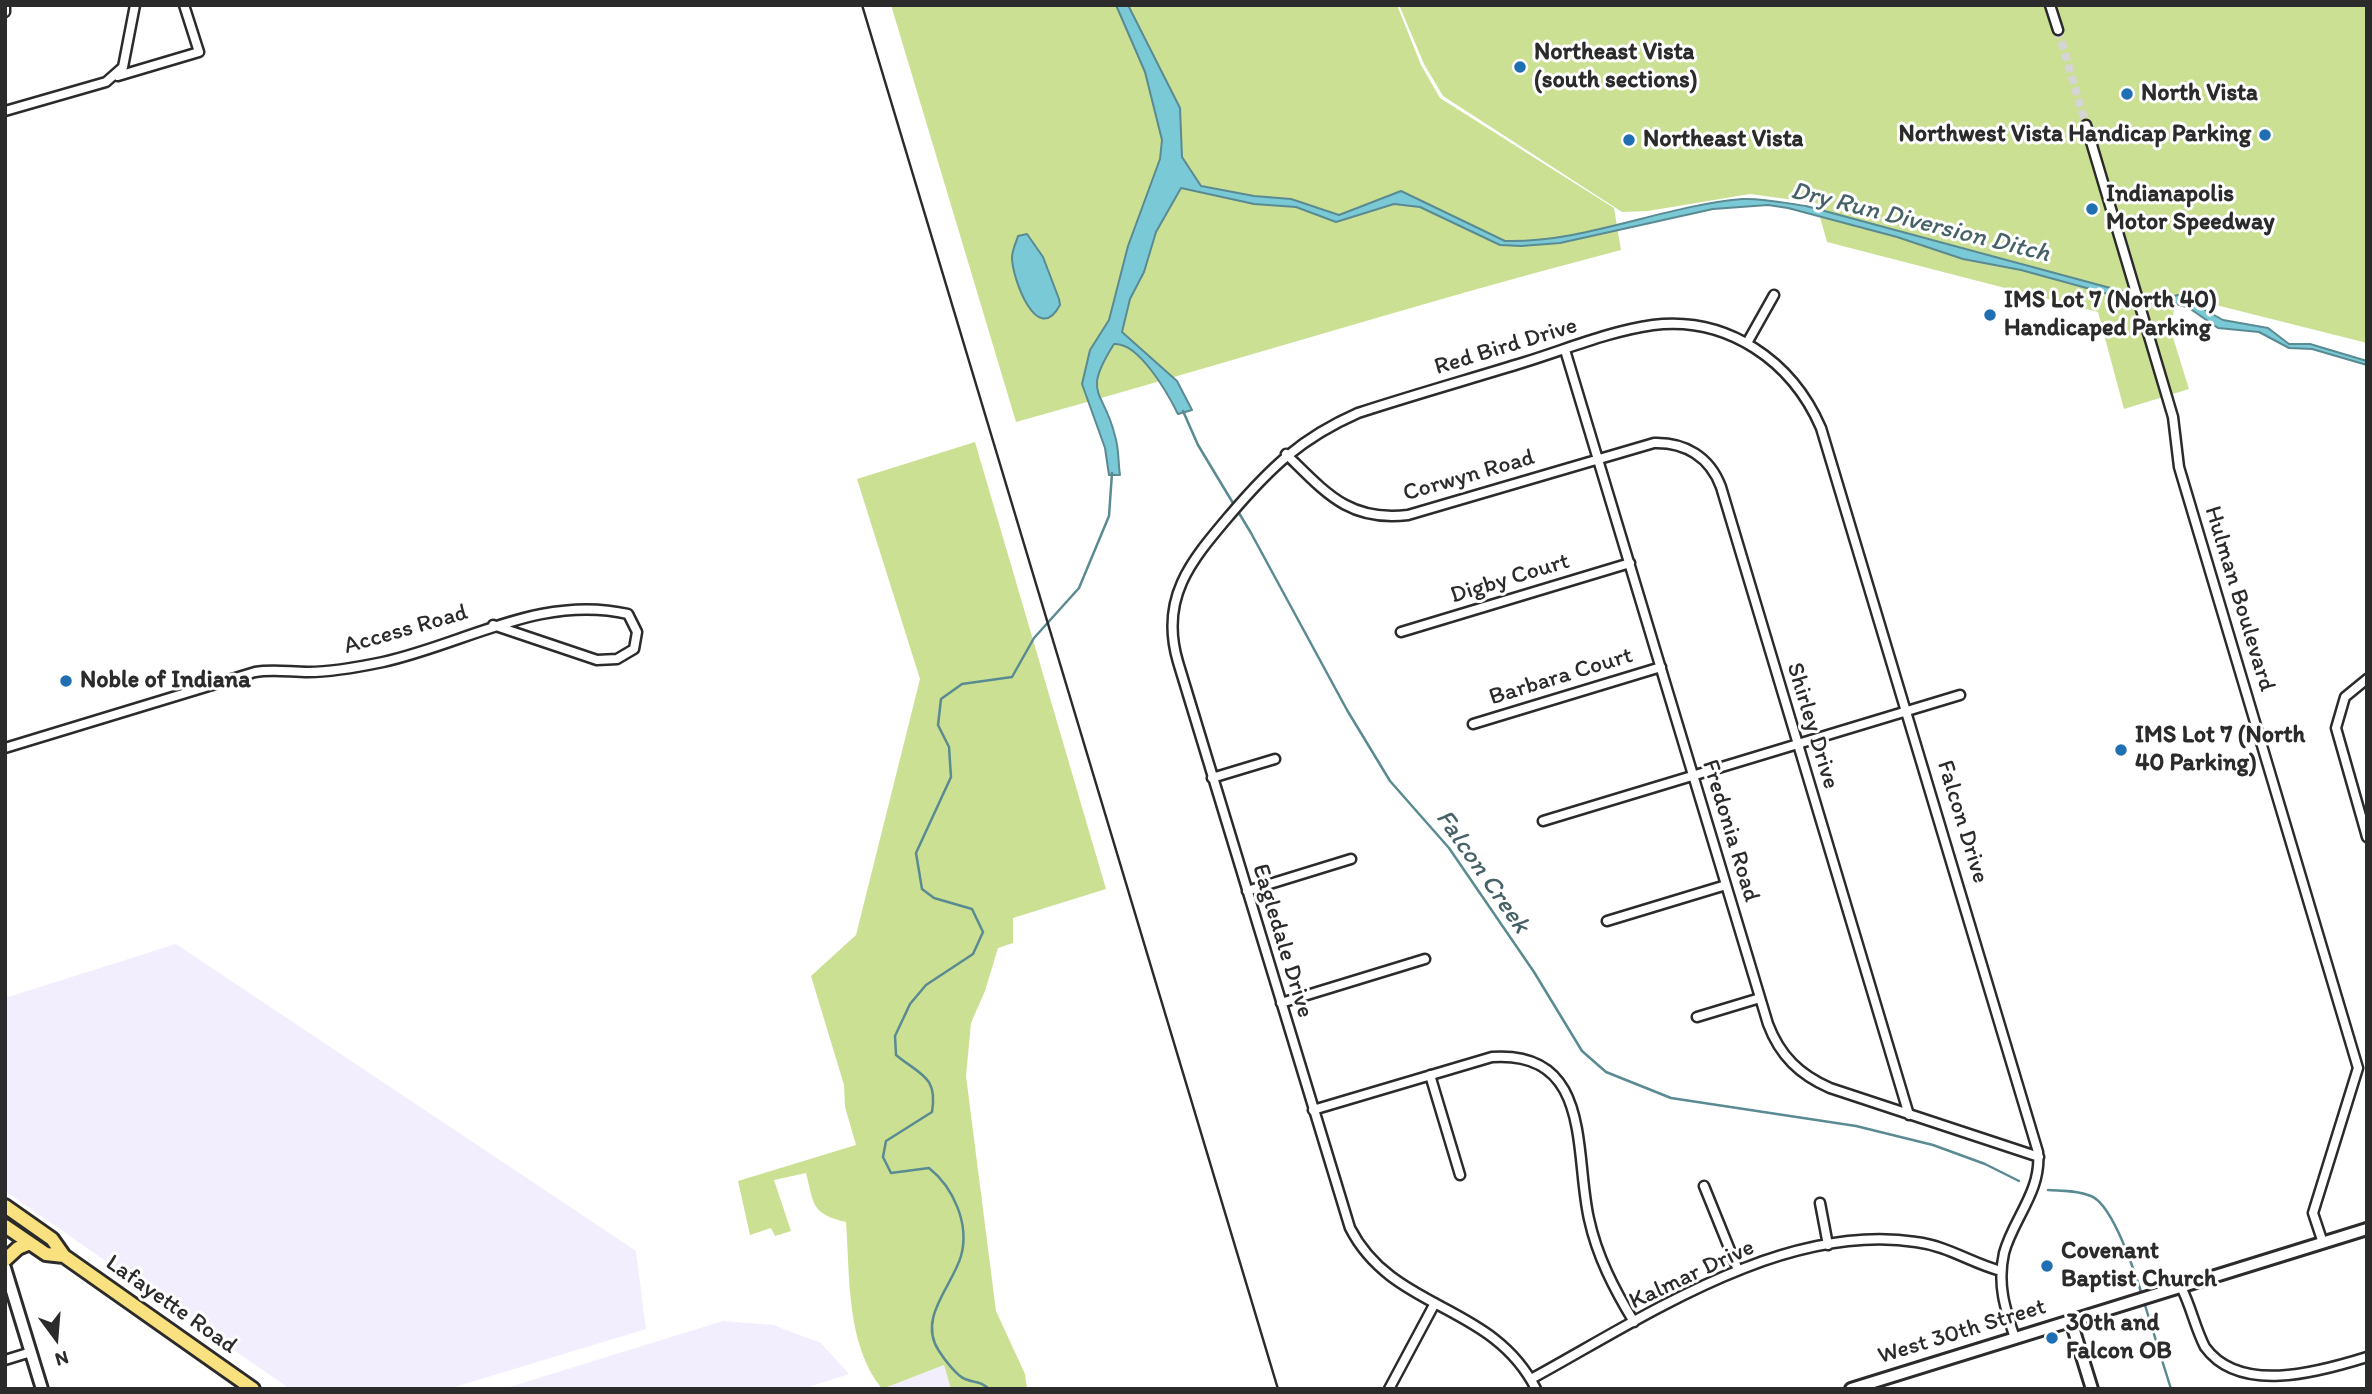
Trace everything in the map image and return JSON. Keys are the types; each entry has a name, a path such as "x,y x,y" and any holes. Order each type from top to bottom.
{"main road":[{"name":"Lafayette Road","path":"5,1206 52,1239 64,1256 253,1389"},
{"name":"Lafayette Road","path":"5,1226 46,1254 64,1256"},
{"name":"West 30th Street","path":"1851,1389 2367,1229"},
{"path":"5,1260 18,1248 30,1243"},
{"path":"5,1268 42,1389"},
{"path":"2071,1321 2092,1389"}],"street":[{"path":"112,78 123,68 135,5"},
{"path":"5,111 199,52 184,5"},
{"path":"2050,5 2058,30"},
{"path":"5,6 5,12"},
{"name":"Hulman Boulevard","path":"2086,125 2173,417 2179,467 2358,1068 2313,1213 2323,1243"},
{"path":"1747,343 1774,295"},
{"name":"Red Bird Drive","path":"1286,454 1314,434 1358,413 1636,329 1664,324 1707,328 1747,343"},
{"name":"Falcon Drive","path":"1747,343 1789,375 1816,416 2039,1157 2030,1198 2008,1241 2001,1271 2003,1301 2015,1338"},
{"name":"Fredonia Road","path":"1565,349 1760,998 1775,1040 1790,1062 1803,1073 1830,1088 2039,1157"},
{"name":"Shirley Drive","path":"1598,459 1645,444 1669,443 1693,452 1713,471 1721,487 1909,1115"},
{"name":"Corwyn Road","path":"1286,454 1339,503 1360,512 1391,517 1408,515 1598,459"},
{"name":"Eagledale Drive","path":"1286,454 1229,516 1186,570 1173,613 1176,657 1345,1215 1359,1244 1386,1274 1491,1333 1510,1351 1536,1389"},
{"name":"Digby Court","path":"1401,632 1630,563"},
{"name":"Access Road","path":"5,748 255,672 272,669 332,671 385,662 494,625 555,611 608,610 628,614 637,632 634,649 617,659 597,660 494,625"},
{"name":"Barbara Court","path":"1473,724 1661,667"},
{"path":"2367,680 2352,689 2341,704 2336,724 2337,739 2367,837"},
{"path":"1543,821 1960,695"},
{"path":"1212,778 1275,759"},
{"path":"1247,891 1351,859"},
{"path":"1607,920 1726,885"},
{"path":"1281,1003 1425,959"},
{"path":"1697,1017 1760,998"},
{"path":"1313,1110 1484,1059 1510,1057 1539,1066 1559,1082 1571,1101 1577,1118 1584,1197 1595,1244 1612,1284 1634,1322"},
{"path":"1430,1075 1460,1175"},
{"path":"1704,1186 1738,1270"},
{"path":"1820,1203 1828,1245"},
{"name":"Kalmar Drive","path":"1531,1379 1634,1322 1738,1270 1828,1245 1879,1240 1917,1242 1954,1250 1977,1263 2001,1271"},
{"path":"2181,1287 2208,1353 2224,1370 2244,1381 2266,1385 2284,1383 2367,1357"},
{"path":"1389,1389 1435,1303"},
{"path":"5,1360 31,1352"}],"shaded area":[{"path":"176,944 636,1251 646,1329 448,1389 290,1389 5,1191 5,998"},
{"path":"723,1321 773,1325 821,1343 849,1374 802,1389 503,1389"},
{"path":"944,1365 951,1389 882,1389"}],"green space":[{"path":"891,5 1397,5 1421,65 1440,98 1614,208 1621,250 1469,291 1016,422"},
{"name":"Indianapolis Motor Speedway","path":"1399,5 2367,5 2367,343 2176,295 2171,331 2189,389 2124,409 2098,312 1827,242 1816,203 1750,194 1648,211 1622,212 1443,96 1424,64"},
{"path":"975,442 1106,889 1013,918 1013,943 998,948 985,991 971,1023 966,1076 996,1311 1025,1374 1027,1389 951,1389 944,1365 882,1389 870,1371 856,1331 846,1222 820,1211 813,1200 806,1173 774,1180 791,1231 775,1236 771,1228 750,1235 738,1181 856,1145 845,1107 844,1085 811,976 856,935 920,679 857,479"}],"water":[{"path":"1116,5 1128,5 1180,108 1182,157 1201,186 1254,196 1291,199 1339,215 1401,191 1505,241 1565,236 1712,203 1742,199 1782,202 1806,206 2155,300 2178,295 2223,320 2268,328 2289,344 2310,344 2367,361 2367,365 2312,349 2289,348 2259,332 2218,328 2189,308 2168,301 2158,304 2123,298 2021,270 1963,259 1897,237 1768,205 1713,209 1560,243 1521,246 1500,245 1420,207 1394,204 1336,222 1296,207 1254,204 1181,188 1156,232 1144,272 1130,299 1122,332 1177,381 1192,410 1178,414 1143,360 1124,346 1114,344 1104,361 1097,384 1117,445 1120,475 1109,475 1105,448 1082,384 1090,350 1109,320 1128,246 1160,159 1162,140 1145,72"},
{"path":"1027,234 1043,257 1059,299 1060,305 1051,316 1043,318 1027,305 1013,267 1012,255 1018,236"}],"waterway":[{"name":"Falcon Creek","path":"1183,411 1198,445 1251,533 1347,710 1390,781 1449,848 1534,972 1582,1051 1606,1072 1671,1098 1856,1126 1933,1145 1985,1164 2019,1181"},
{"path":"989,1389 958,1374 941,1354 933,1339 934,1315 957,1268 963,1244 961,1219 952,1196 929,1168 891,1173 883,1157 886,1141 932,1112 930,1083 920,1072 896,1055 895,1036 910,1004 926,985 973,954 983,932 972,909 934,898 922,889 916,853 951,777 949,747 938,725 941,699 962,684 1012,677 1034,638 1079,588 1109,516 1112,473"},
{"name":"Falcon Creek","path":"2048,1190 2080,1193 2099,1202 2115,1225 2142,1295"},
{"name":"Falcon Creek","path":"2144,1302 2171,1389"}],"tunnel":[{"path":"2058,30 2086,125"}],"railway":[{"path":"862,5 1278,1389"}],"place":[{"name":"Northeast Vista (south sections)","path":"1520,67"},
{"name":"North Vista","path":"2127,94"},
{"name":"Northwest Vista Handicap Parking","path":"2265,135"},
{"name":"Northeast Vista","path":"1629,140"},
{"name":"Indianapolis Motor Speedway","path":"2092,209"},
{"name":"IMS Lot 7 (North 40) Handicaped Parking","path":"1990,315"},
{"name":"Noble of Indiana","path":"66,681"},
{"name":"IMS Lot 7 (North 40 Parking)","path":"2121,750"},
{"name":"Covenant Baptist Church","path":"2047,1266"},
{"name":"30th and Falcon OB","path":"2052,1338"}],"water label":[{"name":"Dry Run Diversion Ditch","path":"1920,223"}]}
